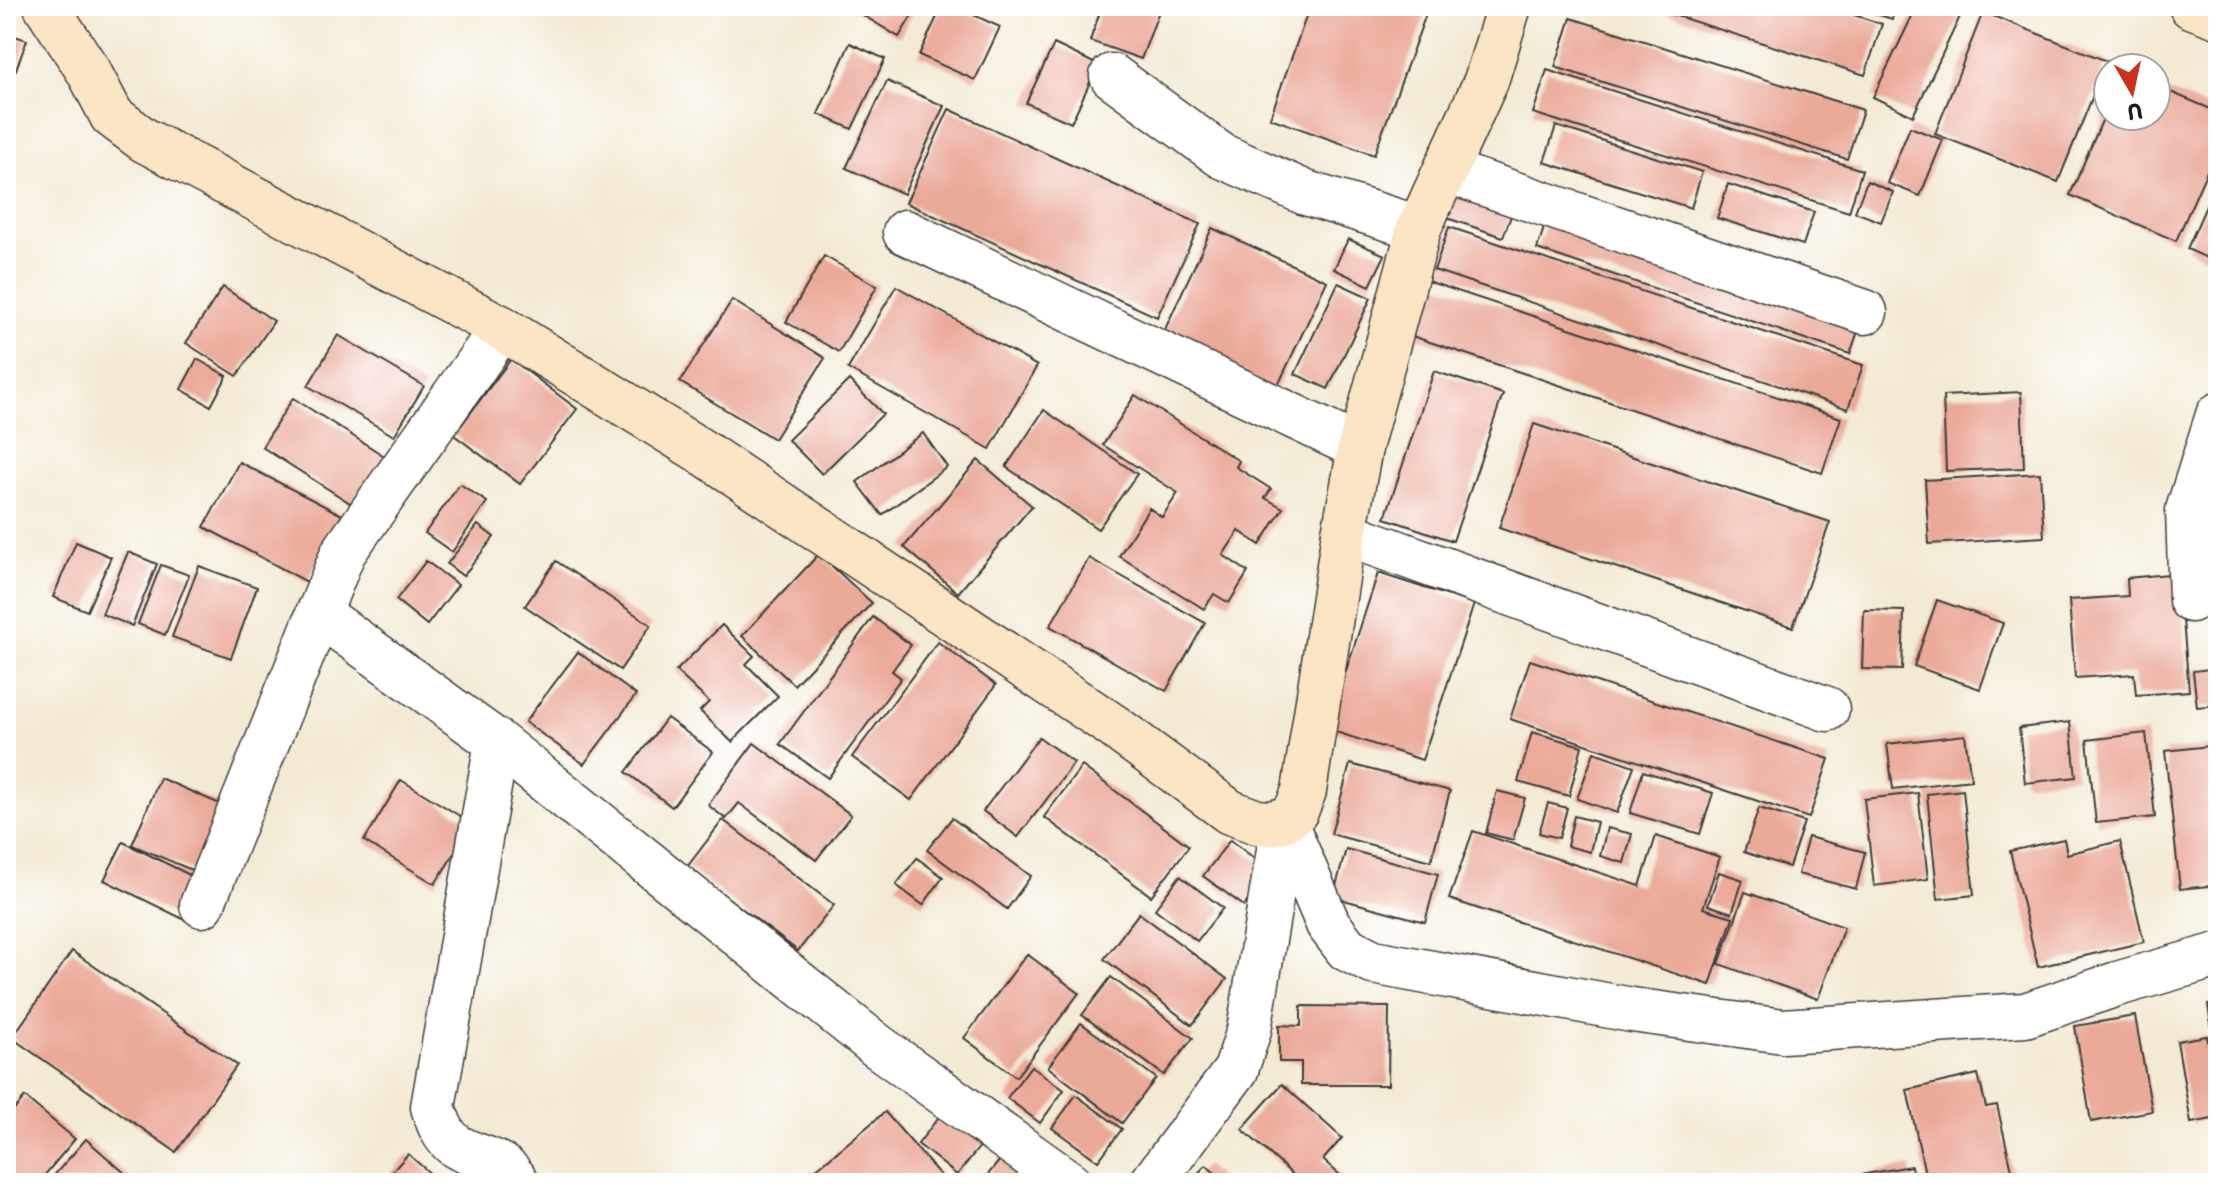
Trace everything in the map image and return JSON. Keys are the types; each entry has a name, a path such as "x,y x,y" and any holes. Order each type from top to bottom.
{"street":[{"path":"46,6 89,72 112,116 144,140 502,328 704,453 1113,726 1230,812 1257,822 1271,823 1284,820 1296,811 1304,791 1360,448 1419,228 1486,81 1509,6"},
{"path":"2191,6 2218,16"},
{"path":"1112,76 1222,156 1306,193 1419,228"},
{"path":"1447,171 1865,312"},
{"path":"905,232 1360,448"},
{"path":"202,905 343,553 502,328"},
{"path":"2191,600 2188,510 2218,415"},
{"path":"1344,533 1827,709"},
{"path":"318,613 497,742 876,1045 1069,1183"},
{"path":"497,742 433,1107 440,1128 456,1146 496,1161 517,1183"},
{"path":"1284,820 1328,924 1347,949 1373,962 1647,1012 1783,1031 2025,1015 2218,955"},
{"path":"1152,1183 1236,1070 1249,1030 1284,820"}],"building":[{"path":"848,6 915,6 917,7 899,37"},
{"path":"942,6 954,6 1000,27 975,80 919,55"},
{"path":"1102,6 1161,6 1141,59 1090,41"},
{"path":"1310,6 1429,6 1374,155 1270,118"},
{"path":"1666,6 1826,6 1882,24 1865,75 1664,12"},
{"path":"1852,6 1896,6 1892,19"},
{"path":"1917,6 1965,6 1913,116 1873,97"},
{"path":"1983,12 2092,55 2092,98 2058,182 1935,134"},
{"path":"1571,18 1863,110 1847,159 1555,67"},
{"path":"6,33 27,40 6,96"},
{"path":"850,43 885,59 852,129 818,114"},
{"path":"1054,44 1098,65 1071,123 1026,103"},
{"path":"1547,70 1862,170 1849,212 1533,113"},
{"path":"887,81 944,106 904,194 846,168"},
{"path":"2172,93 2218,112 2218,146 2176,241 2070,195 2097,132 2172,132"},
{"path":"949,109 1200,224 1157,317 906,203"},
{"path":"1556,126 1702,172 1691,208 1544,162"},
{"path":"1910,127 1943,140 1920,196 1887,183"},
{"path":"2218,179 2218,263 2187,249"},
{"path":"1867,181 1893,192 1881,222 1855,212"},
{"path":"1728,184 1814,212 1803,245 1717,218"},
{"path":"1454,187 1514,208 1503,237 1444,217"},
{"path":"1549,213 1863,317 1850,354 1537,249"},
{"path":"1449,227 1863,365 1848,409 1434,270"},
{"path":"1212,228 1327,281 1274,394 1159,342"},
{"path":"1348,239 1385,255 1370,286 1334,269"},
{"path":"824,256 877,286 839,352 786,322"},
{"path":"1424,280 1841,418 1822,473 1406,334"},
{"path":"1338,283 1371,298 1328,389 1295,374"},
{"path":"896,286 1037,366 990,449 848,369"},
{"path":"223,287 274,321 237,376 186,343"},
{"path":"732,300 825,358 774,439 680,382"},
{"path":"338,335 424,386 394,436 308,386"},
{"path":"197,359 227,376 211,406 181,389"},
{"path":"511,359 577,409 520,484 454,435"},
{"path":"1434,371 1503,394 1453,541 1385,518"},
{"path":"849,380 883,414 822,474 788,440"},
{"path":"2021,392 2024,468 1946,471 1943,396"},
{"path":"1135,395 1239,461 1236,467 1271,489 1265,498 1283,508 1260,545 1239,531 1223,555 1248,572 1229,603 1214,594 1204,609 1119,556 1149,508 1162,517 1178,493 1103,445"},
{"path":"293,398 389,459 358,508 262,447"},
{"path":"1044,410 1137,474 1098,529 1006,467"},
{"path":"1534,424 1830,522 1793,627 1499,528"},
{"path":"923,433 947,467 882,515 857,482"},
{"path":"978,460 1032,506 958,593 904,547"},
{"path":"239,462 342,515 307,582 204,527"},
{"path":"2040,473 2044,537 1929,544 1925,480"},
{"path":"460,484 487,502 452,552 425,533"},
{"path":"478,525 494,537 463,576 447,564"},
{"path":"76,542 111,557 87,611 53,597"},
{"path":"128,552 157,564 132,626 102,614"},
{"path":"819,554 872,603 794,685 742,636"},
{"path":"1089,558 1205,623 1166,691 1050,626"},
{"path":"426,561 458,585 427,625 396,600"},
{"path":"556,561 651,625 620,670 525,606"},
{"path":"161,565 189,575 165,635 138,624"},
{"path":"199,566 257,587 231,658 172,637"},
{"path":"1378,573 1474,604 1422,760 1327,729"},
{"path":"2179,573 2189,691 2136,695 2134,674 2075,678 2069,600 2128,596 2127,578"},
{"path":"1937,600 2003,623 1980,689 1914,666"},
{"path":"1864,610 1904,611 1902,670 1862,669"},
{"path":"873,617 911,645 892,671 901,678 828,778 780,744"},
{"path":"722,625 754,656 746,664 778,696 732,742 700,711 709,702 676,671"},
{"path":"938,642 996,685 911,800 852,757"},
{"path":"578,652 636,695 584,764 525,722"},
{"path":"1530,660 1829,759 1809,818 1510,719"},
{"path":"2218,668 2218,705 2197,707 2193,671"},
{"path":"667,718 713,752 672,807 626,772"},
{"path":"2070,722 2076,777 2025,783 2019,728"},
{"path":"1532,732 1582,746 1569,796 1518,782"},
{"path":"2146,733 2155,817 2096,823 2087,740"},
{"path":"1965,735 1971,780 1893,789 1887,744"},
{"path":"1039,737 1074,763 1018,837 983,811"},
{"path":"754,743 851,815 816,860 739,803 726,819 708,805"},
{"path":"2218,745 2218,885 2180,889 2165,751"},
{"path":"1594,752 1634,766 1617,813 1577,799"},
{"path":"1350,764 1450,791 1431,861 1331,834"},
{"path":"1082,766 1189,846 1151,896 1044,817"},
{"path":"1643,771 1713,793 1700,834 1630,813"},
{"path":"160,778 234,810 206,876 132,845"},
{"path":"401,780 473,824 435,884 364,841"},
{"path":"1963,790 1974,895 1938,899 1927,794"},
{"path":"1497,791 1525,798 1513,840 1486,833"},
{"path":"1918,793 1928,879 1874,886 1864,799"},
{"path":"1548,803 1567,808 1559,838 1539,833"},
{"path":"1759,808 1804,822 1789,867 1744,852"},
{"path":"1574,816 1597,822 1590,852 1567,846"},
{"path":"952,818 1031,876 1007,909 927,850"},
{"path":"723,820 834,905 798,951 687,867"},
{"path":"1607,828 1632,834 1624,863 1600,856"},
{"path":"1473,831 1640,886 1656,836 1720,857 1703,908 1733,917 1710,985 1449,899"},
{"path":"1808,837 1865,852 1856,889 1798,874"},
{"path":"2064,839 2067,854 2120,841 2144,942 2038,967 2010,851"},
{"path":"1230,840 1270,870 1244,906 1203,876"},
{"path":"123,842 206,883 187,921 104,880"},
{"path":"1346,849 1438,874 1425,922 1333,897"},
{"path":"917,858 943,877 923,905 896,885"},
{"path":"1719,872 1743,880 1732,913 1708,905"},
{"path":"1180,876 1223,908 1197,941 1155,909"},
{"path":"1745,892 1844,927 1818,999 1719,964"},
{"path":"1139,913 1227,979 1192,1025 1104,959"},
{"path":"72,951 237,1065 176,1152 12,1038"},
{"path":"1027,954 1079,993 1016,1077 964,1038"},
{"path":"1111,977 1193,1038 1164,1075 1082,1015"},
{"path":"2218,1003 2218,1055 2216,1055 2208,1005"},
{"path":"1301,1006 1389,1007 1388,1085 1301,1085 1301,1062 1279,1062 1279,1025 1301,1026"},
{"path":"2135,1016 2152,1111 2091,1122 2075,1026"},
{"path":"1081,1023 1156,1078 1122,1123 1048,1067"},
{"path":"2207,1036 2218,1118 2191,1123 2177,1041"},
{"path":"1031,1066 1064,1090 1040,1123 1007,1098"},
{"path":"1978,1074 1986,1107 1997,1105 2015,1183 1927,1183 1907,1090"},
{"path":"1282,1084 1342,1138 1323,1160 1349,1183 1302,1183 1242,1129"},
{"path":"1076,1095 1122,1129 1098,1161 1052,1128"},
{"path":"25,1097 75,1139 38,1183 15,1183 6,1176 6,1120"},
{"path":"948,1105 988,1136 957,1175 918,1144"},
{"path":"885,1112 947,1183 802,1181"},
{"path":"86,1139 136,1183 54,1183 50,1180"},
{"path":"1009,1149 1051,1183 981,1183"},
{"path":"408,1154 441,1183 382,1183"},
{"path":"1206,1165 1226,1183 1189,1183"},
{"path":"1911,1166 1914,1183 1827,1183 1827,1181"}]}
